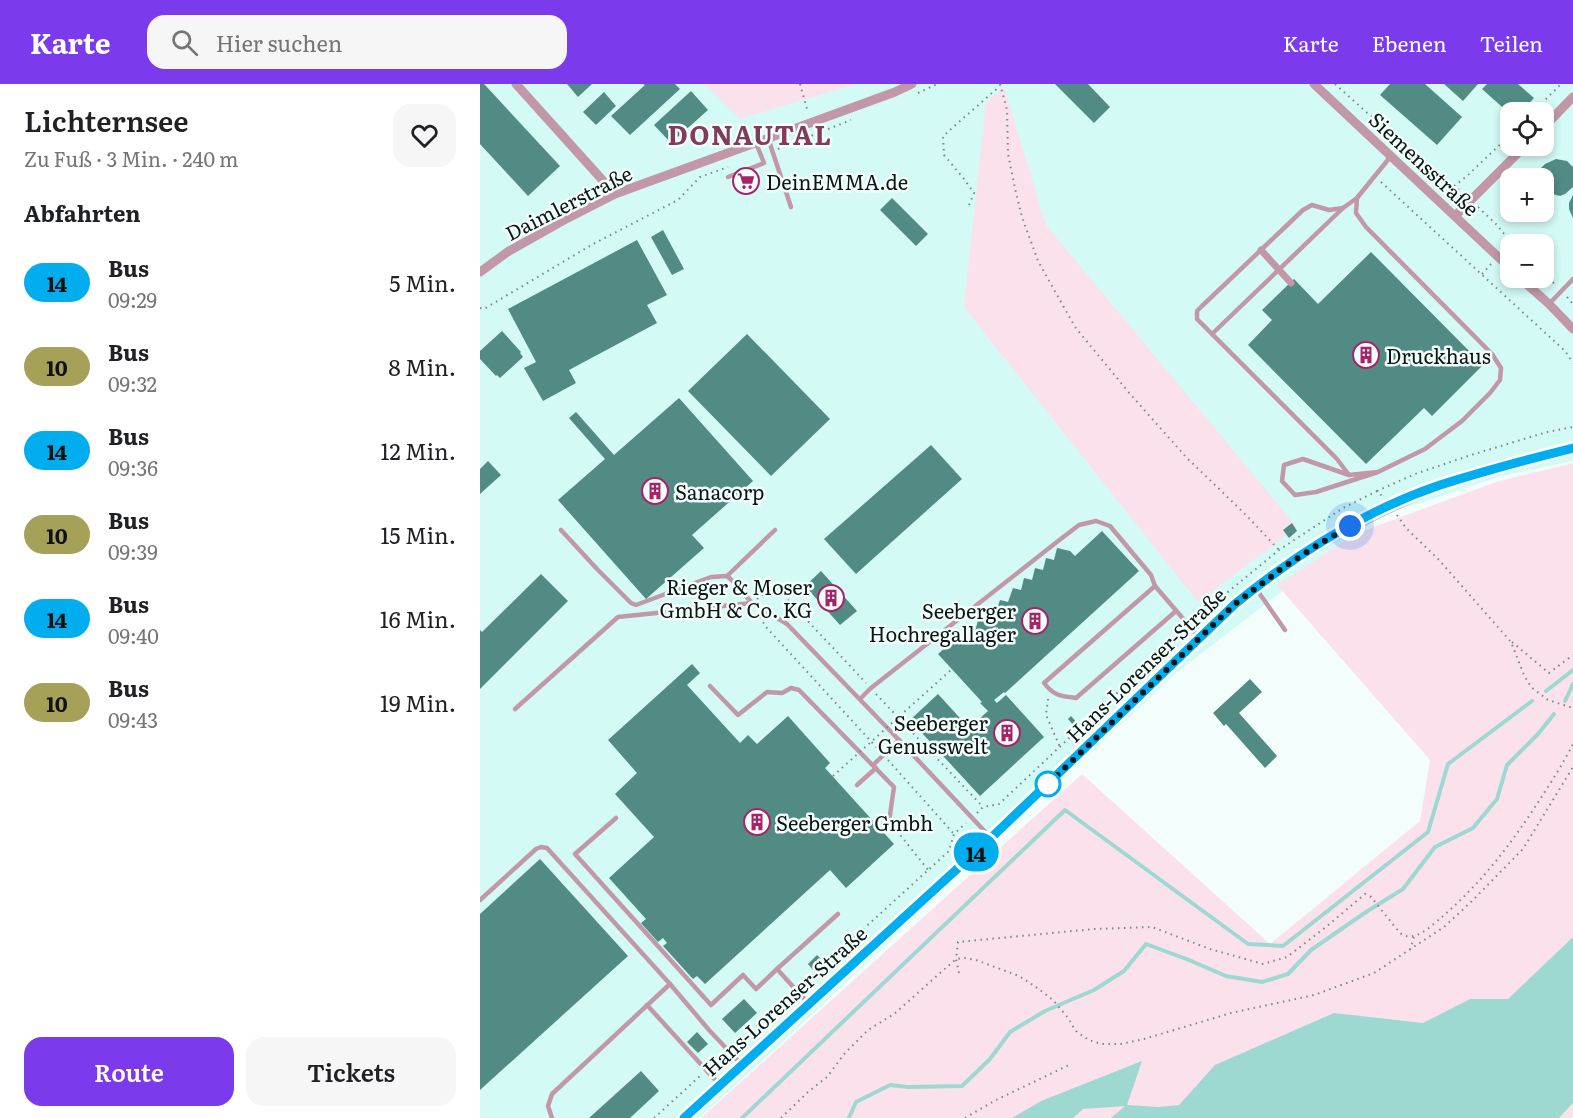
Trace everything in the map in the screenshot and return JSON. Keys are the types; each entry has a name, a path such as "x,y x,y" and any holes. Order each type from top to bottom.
{"street":[{"path":"516,84 615,194"},
{"name":"Daimlerstraße","path":"480,272 509,251 615,194 912,84"},
{"name":"Siemensstraße","path":"1314,84 1500,259"},
{"path":"1554,117 1573,97"},
{"path":"1455,216 1515,156"},
{"path":"1261,250 1291,283"},
{"path":"1531,288 1573,329"},
{"name":"Hans-Lorenser-Straße","path":"684,1118 991,838 1199,638 1255,588 1316,546 1391,506 1439,486 1573,448"}],"lane":[{"path":"768,138 791,207"},
{"path":"728,177 764,163 756,143"},
{"path":"1212,334 1343,208 1357,198 1391,156"},
{"path":"1357,198 1356,213 1366,226 1492,354 1501,368 1500,380 1490,393 1462,421 1425,449 1378,472 1316,492 1296,495 1282,482 1284,465 1303,459 1349,475 1378,472"},
{"path":"1343,208 1329,210 1312,205 1303,210 1197,312 1197,319 1337,459 1349,475"},
{"path":"1549,304 1573,279"},
{"path":"860,699 1079,525 1096,521 1110,526 1151,574 1155,586 1199,638"},
{"path":"561,530 606,578 631,603 636,605 711,577 727,576 775,530"},
{"path":"727,576 752,603 787,624 991,838"},
{"path":"1155,586 1044,683 1050,691 1059,696 1076,698 1176,611"},
{"path":"1255,588 1285,630"},
{"path":"515,709 618,618 752,603"},
{"path":"710,686 738,715 767,692 782,693 791,688 799,690 894,787 889,822"},
{"path":"857,785 899,740"},
{"path":"616,818 575,854 711,1005 743,975 756,989 838,914"},
{"path":"480,900 536,849 547,848 742,1065"},
{"path":"777,969 809,1004"},
{"path":"552,1118 548,1106 552,1094 670,984"},
{"path":"647,1005 720,1085"}],"path":[{"path":"800,84 807,109"},
{"path":"909,96 937,84"},
{"path":"1335,84 1434,173 1471,201 1504,234"},
{"path":"1543,102 1561,84"},
{"path":"969,205 974,193 944,155 943,136 1000,85 1006,111 1008,154 1022,217 1038,261 1075,327 1186,457 1279,550"},
{"path":"773,151 854,119"},
{"path":"1454,186 1500,145"},
{"path":"480,308 484,309 594,244 678,200 700,177 731,166"},
{"path":"1375,176 1565,351 1573,363"},
{"path":"654,1118 929,871 950,851 954,834 983,807 999,804 1200,614 1279,550 1343,508 1415,474 1547,432 1573,427"},
{"path":"1377,491 1406,528 1439,560 1511,642 1549,673 1573,655"},
{"path":"1511,642 1531,687 1548,700 1573,708"},
{"path":"833,776 952,669"},
{"path":"1050,691 1046,715 1060,747"},
{"path":"959,973 956,959 958,942 1094,929 1152,927 1210,949 1263,964 1287,957 1365,894 1371,897 1400,933 1414,937 1450,910 1486,874 1513,840 1557,773 1573,744"},
{"path":"781,1118 827,1077 845,1053 868,1030 894,1014 956,959 976,960 1019,976 1053,1000 1077,1032 1101,1044 1121,1044 1144,1039 1231,1013 1314,995 1374,973 1444,927 1523,849 1573,768"},
{"path":"889,822 929,871"},
{"path":"1410,950 1414,937"},
{"path":"965,1118 996,1100 1069,1065"}],"shaded area":[{"path":"480,84 1573,84 1573,461 1502,476 1380,516 1176,673 699,1118 480,1118"},
{"path":"705,84 856,84 740,119"},
{"path":"1004,87 1046,225 1297,527 1198,602 964,307 986,102"},
{"path":"1573,463 1573,1118 701,1118 1082,774 1270,944 1420,821 1430,760 1277,585 1355,534 1496,482"},
{"path":"1573,937 1573,1103 1559,1118 1111,1118 1125,1106 1083,1109 1073,1118 1012,1118 1041,1101 1142,1061 1127,1105 1158,1107 1179,1105 1215,1065 1334,1013 1423,1023 1470,999 1508,999"}],"building":[{"path":"480,84 484,84 560,166 528,196 480,144"},
{"path":"567,84 592,84 578,97"},
{"path":"643,84 675,84 680,89 630,135 611,116 645,85"},
{"path":"1055,84 1088,84 1110,107 1094,123"},
{"path":"1390,84 1425,84 1462,117 1437,145 1380,95"},
{"path":"1444,84 1478,84 1463,101"},
{"path":"1487,84 1518,84 1534,98 1530,102 1500,102 1500,105 1482,89"},
{"path":"691,91 708,110 671,143 654,125"},
{"path":"604,92 616,106 596,125 583,112"},
{"path":"1556,159 1567,161 1573,167 1573,187 1560,196 1554,194 1554,168 1541,168"},
{"path":"752,175 756,186 743,190 739,180"},
{"path":"1573,195 1573,218 1569,203"},
{"path":"892,198 928,234 916,246 880,210"},
{"path":"663,230 684,269 672,275 651,237"},
{"path":"637,240 667,295 647,305 657,323 569,370 576,383 543,401 524,368 536,362 508,309"},
{"name":"Druckhaus","path":"1371,252 1483,365 1432,416 1424,408 1366,464 1248,345 1272,320 1262,310 1294,279 1318,304"},
{"path":"502,331 523,357 500,378 480,359 480,351"},
{"path":"747,334 830,419 771,476 688,391"},
{"name":"Sanacorp","path":"679,398 753,481 692,535 704,548 646,599 558,500 605,459 569,418 576,412 614,455"},
{"path":"931,445 962,479 856,574 824,539"},
{"path":"488,461 501,475 480,494 480,469"},
{"path":"1292,523 1297,531 1289,538 1283,530"},
{"name":"Seeberger Hochregallager","path":"1102,531 1139,571 1005,693 994,700 997,703 1006,695 1044,737 980,796 910,720 938,694 969,728 988,711 938,654 955,639 963,642 967,630 975,632 978,620 986,622 989,610 996,612 1000,600 1008,602 1013,588 1021,590 1024,578 1032,580 1035,568 1043,570 1046,558 1054,560 1057,548 1070,551 1075,556"},
{"name":"Rieger & Moser GmbH & Co. KG","path":"821,571 857,611 840,625 805,586"},
{"path":"541,574 568,601 480,689 480,630 482,632"},
{"name":"Seeberger Gmbh","path":"692,664 700,673 687,685 740,743 748,735 757,744 788,716 830,763 825,768 894,844 846,888 830,870 705,984 697,976 693,979 663,946 667,943 663,938 658,942 641,923 646,919 609,878 654,837 615,794 637,773 608,740"},
{"path":"1250,679 1262,692 1239,713 1277,756 1265,768 1226,724 1224,726 1213,713"},
{"path":"1071,716 1078,724 1075,727 1068,719"},
{"path":"540,859 628,956 480,1090 480,914"},
{"path":"817,955 823,961 813,970 808,964"},
{"path":"744,999 757,1013 735,1033 722,1019"},
{"path":"697,1032 708,1044 698,1053 687,1042"},
{"path":"641,1071 659,1091 630,1118 589,1118"}],"waterway":[{"path":"1546,691 1573,670"},
{"path":"1565,701 1573,684"},
{"path":"742,1118 1065,810 1248,944 1283,946 1428,832 1448,764 1532,701"},
{"path":"849,1118 856,1102 890,1085 962,1086 990,1059 1010,1032 1045,1011 1094,990 1124,971 1146,944 1226,976 1262,982 1288,974 1311,950 1403,889 1435,847 1473,828 1497,799 1507,765 1554,714"}],"bus line":[{"name":"14","path":"684,1118 991,838 1235,604 1255,588 1316,546 1391,506 1439,486 1573,448"}],"place":[{"name":"DeinEMMA.de","path":"746,181"},
{"name":"Druckhaus","path":"1366,355"},
{"name":"Sanacorp","path":"655,491"},
{"name":"Rieger & Moser GmbH & Co. KG","path":"831,598"},
{"name":"Seeberger Hochregallager","path":"1035,621"},
{"name":"Seeberger Genusswelt","path":"1007,733"},
{"name":"Seeberger Gmbh","path":"757,822"}],"district":[{"name":"DONAUTAL","path":"750,133"}],"route":[{"path":"1048,784 1045,787 1235,604 1281,569 1350,526"}]}
